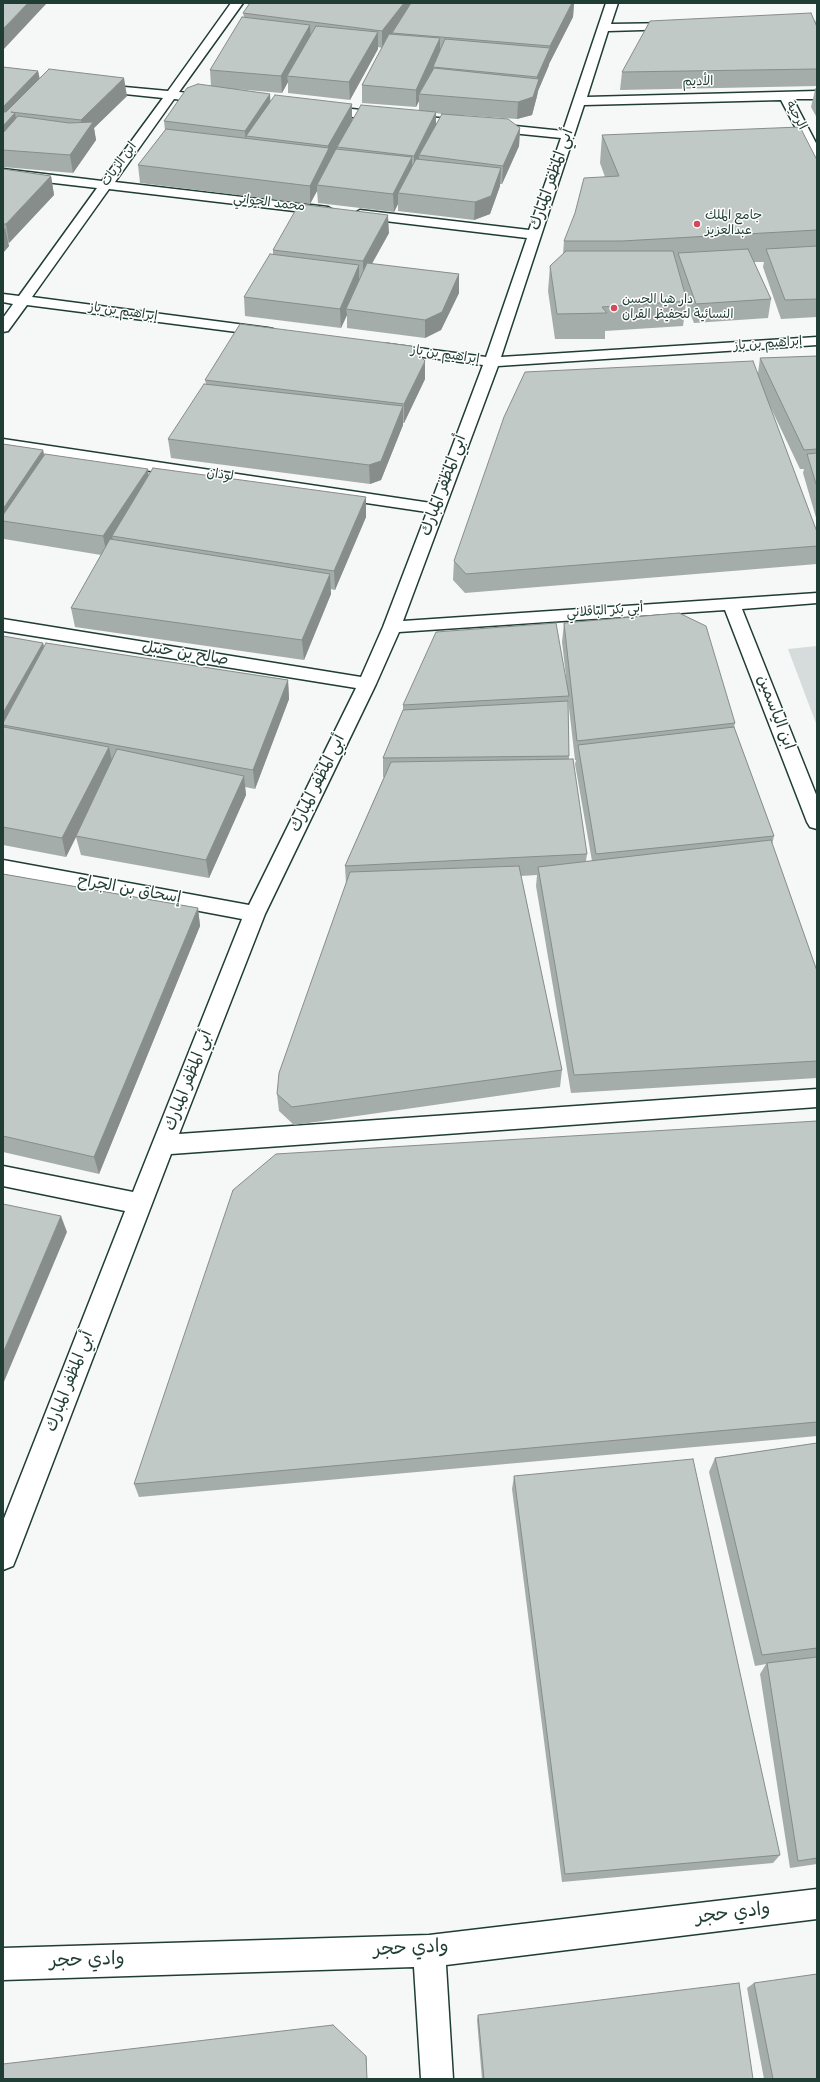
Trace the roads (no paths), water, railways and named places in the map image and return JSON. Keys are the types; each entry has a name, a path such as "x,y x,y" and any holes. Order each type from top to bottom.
{"street":[{"name":"ابن الزيات","path":"3,328 237,3"},
{"name":"أبي المظفر المبارك","path":"3,1556 140,1204 165,1145 256,914 367,684 392,627 492,362 612,3"},
{"path":"604,28 691,25"},
{"path":"87,86 226,100"},
{"name":"الأديم","path":"580,101 817,95"},
{"name":"الرحية","path":"785,96 817,157"},
{"path":"314,109 568,135"},
{"name":"محمد الجواني","path":"3,173 534,235"},
{"name":"إبراهيم بن باز","path":"3,298 281,334"},
{"name":"إبراهيم بن باز","path":"374,347 492,362 817,341"},
{"name":"لوذان","path":"3,444 437,509"},
{"name":"أبي بكر الباقلاني","path":"392,627 817,598"},
{"name":"ابن الياسمين","path":"731,603 817,822"},
{"name":"صالح بن حنبل","path":"3,625 367,684"},
{"name":"إسحاق بن الجراح","path":"3,867 256,914"},
{"path":"165,1145 817,1098"},
{"path":"3,1176 140,1204"},
{"name":"وادي حجر","path":"3,1964 429,1951 817,1904"},
{"path":"429,1951 437,2079"}],"place":[{"name":"جامع الملك عبدالعزيز","path":"697,224"},
{"name":"دار هيا الحسن النسائية لتحفيظ القران","path":"614,308"}]}
